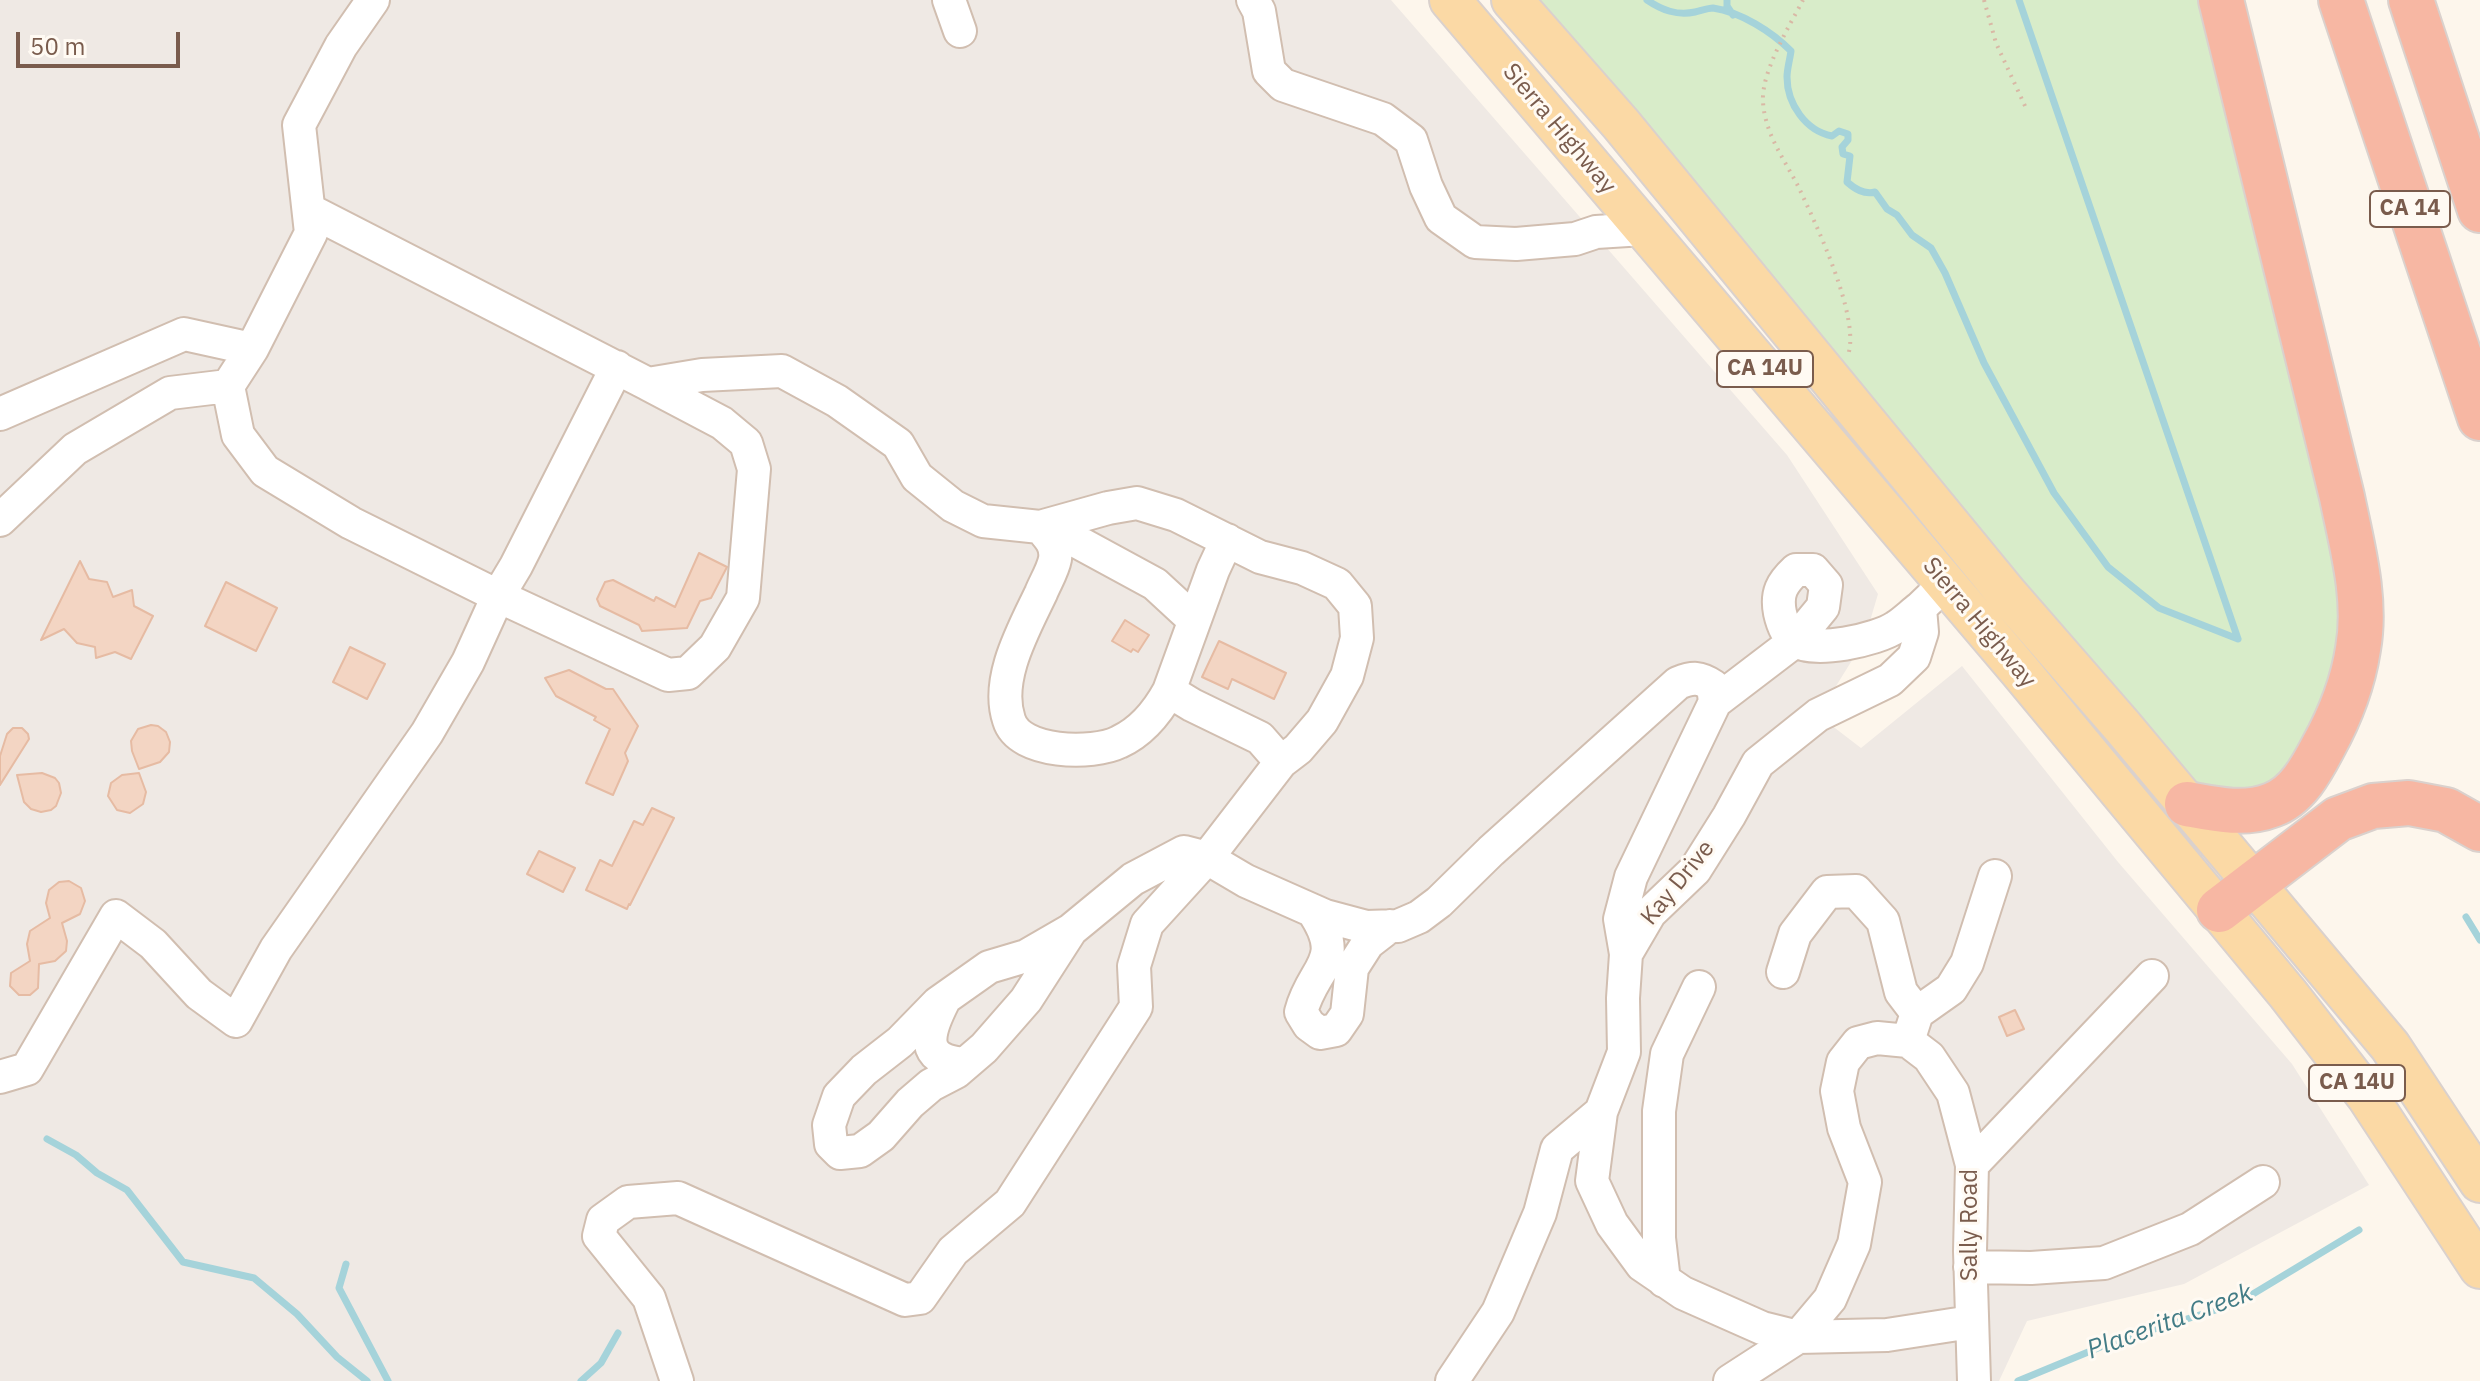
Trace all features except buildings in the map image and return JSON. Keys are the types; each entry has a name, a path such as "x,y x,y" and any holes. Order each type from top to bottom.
{"highway":[{"path":"2187,804 2234,811 2255,809 2273,805 2293,792 2310,772 2328,739 2349,686 2359,648 2356,566 2342,497 2221,0"},
{"name":"CA 14","path":"2341,0 2480,418"},
{"path":"2368,0 2480,335"},
{"path":"2411,0 2480,210"},
{"path":"2438,0 2480,124"},
{"path":"2219,910 2338,819 2373,806 2409,803 2446,810 2480,829"}],"main road":[{"name":"Sierra Highway","path":"1450,0 1749,350 1932,596 2219,910 2367,1096 2480,1268"},
{"name":"Sierra Highway","path":"1512,0 1621,124 2007,594 2390,1046 2480,1182"},
{"path":"1644,229 1683,199"}],"street":[{"path":"309,210 617,367 722,423 746,443 754,469 743,598 715,647 688,673 668,675 351,523 265,471 238,435 228,386 252,349 311,233 299,125 341,46 373,0"},
{"path":"949,0 960,31"},
{"path":"1253,0 1259,11 1269,71 1283,85 1383,119 1411,140 1426,186 1441,218 1475,242 1516,244 1575,239 1596,232 1644,229"},
{"path":"0,414 184,334 252,349"},
{"path":"0,1077 27,1069 116,916 153,944 199,994 236,1021 276,949 427,733 464,670 498,596 617,367"},
{"path":"648,384 702,375 782,371 837,401 898,444 917,477 953,506 983,521 1040,527 1074,540 1155,584 1194,620"},
{"path":"0,520 75,449 156,401 170,393 228,386"},
{"path":"677,1381 649,1298 599,1236 603,1220 628,1202 678,1198 905,1300 920,1298 953,1251 1010,1203 1136,1007 1134,966 1147,924 1207,858 1281,762 1298,749 1322,721 1347,676 1357,638 1355,606 1337,584 1302,568 1260,557 1176,515 1137,503 1040,527"},
{"path":"1040,527 1052,540 1055,559 1012,658 1005,695 1009,722 1021,736 1043,746 1072,750 1095,749 1119,742 1161,706 1227,540"},
{"path":"1626,954 1620,919 1631,877 1715,702 1795,641 1830,645 1864,641 1895,628 1932,596"},
{"name":"Kay Drive","path":"1452,1381 1498,1312 1540,1213 1557,1149 1601,1112 1624,1052 1626,954 1650,913 1695,870 1758,763 1818,715 1890,680 1914,657 1932,596"},
{"path":"1071,930 1026,1000 984,1048 956,1072 931,1085 881,1136 860,1151 840,1153 831,1144 829,1125 839,1096 946,997 989,967 1026,956 1071,930 1133,879 1184,852 1207,858 1246,881 1313,911 1366,927 1398,926 1419,917 1439,902 1491,851 1678,683 1693,677 1705,680 1713,686 1715,702"},
{"path":"1169,691 1260,738 1281,762"},
{"path":"1730,1381 1798,1337 1830,1299 1854,1244 1865,1182 1844,1128 1837,1091 1843,1062 1858,1043 1912,1027 1951,989 1967,963 1995,876"},
{"name":"Sally Road","path":"1783,972 1795,934 1827,892 1856,891 1883,921 1912,1027 1953,1093 1972,1165 1970,1267 1974,1381"},
{"path":"1313,911 1329,943 1328,958 1305,998 1301,1012 1309,1025 1320,1033 1336,1030 1347,1014 1352,968 1368,943 1390,926"},
{"path":"1972,1165 2152,976"},
{"path":"1664,1281 1659,1238 1659,1111 1667,1054 1699,987"},
{"path":"946,997 934,1020 929,1041 935,1054 949,1062 965,1064"},
{"path":"1601,1112 1592,1181 1612,1224 1642,1265 1683,1293 1762,1328 1798,1337 1887,1335 1971,1322"},
{"path":"1970,1267 2031,1268 2104,1263 2190,1229 2263,1182"}],"path":[{"path":"1803,0 1767,76 1762,100 1768,131 1798,186 1849,316 1851,347 1846,360 1831,379"},
{"path":"1984,0 1996,43 2025,106"}],"shaded area":[{"path":"0,0 1391,0 1787,455 1878,594 1864,641 1818,715 1861,748 1962,666 2118,862 2292,1064 2369,1185 2184,1284 2027,1321 1999,1381 0,1381"}],"green space":[{"path":"1535,0 2207,0 2335,533 2344,620 2315,733 2258,800 2197,787"}],"waterway":[{"path":"1647,0 1676,13 1713,8 1724,10 1765,30 1791,51 1787,77 1794,106 1806,122 1823,133 1832,136 1839,131 1848,134 1848,140 1842,147 1843,154 1850,156 1847,182 1860,191 1875,192 1912,235 1931,248 1984,363 2054,493 2108,567 2159,608 2238,639"},
{"path":"1727,0 1733,15"},
{"path":"2019,0 2238,639"},
{"path":"2466,917 2480,940"},
{"path":"47,1139 127,1190 183,1262 254,1278 297,1314 337,1357 367,1381"},
{"name":"Placerita Creek","path":"2018,1381 2110,1343 2238,1303 2359,1230"},
{"path":"346,1264 339,1288 388,1381"},
{"path":"581,1381 601,1363 618,1333"}]}
